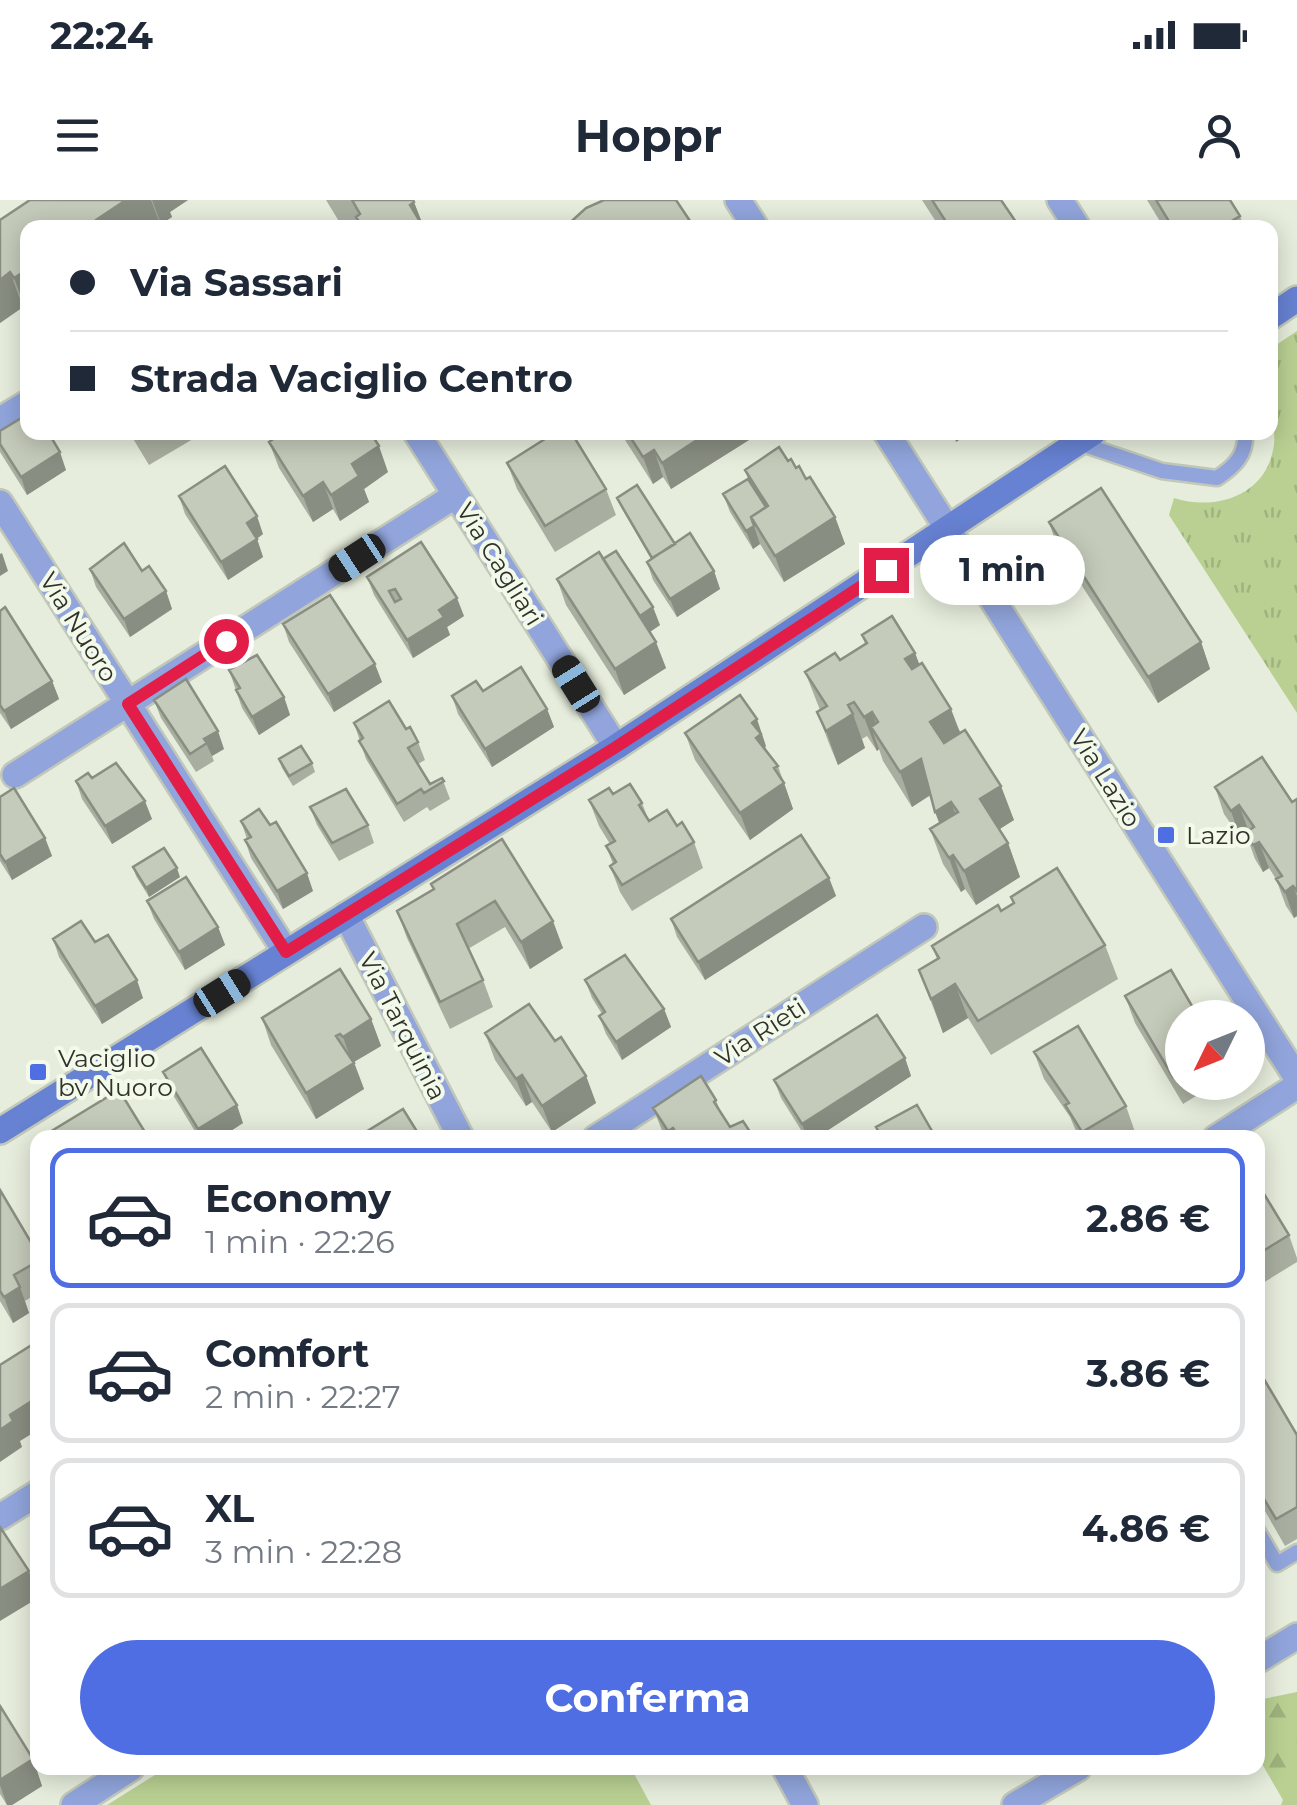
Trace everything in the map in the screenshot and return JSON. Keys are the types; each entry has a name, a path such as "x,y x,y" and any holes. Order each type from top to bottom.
{"street":[{"name":"Via Cagliari","path":"421,440 616,747"},
{"name":"Via Lazio","path":"891,440 1297,1078"},
{"path":"0,1131 616,747 1083,440"},
{"path":"15,775 456,495"},
{"name":"Via Nuoro","path":"0,503 286,952"},
{"name":"Via Tarquinia","path":"346,915 456,1130"},
{"name":"Via Rieti","path":"608,1130 924,927"},
{"path":"1228,1130 1297,1086"},
{"path":"0,1518 30,1499"},
{"path":"1265,1656 1297,1636"},
{"path":"74,1805 120,1775"},
{"path":"789,1775 805,1805"},
{"path":"1015,1805 1066,1775"}],"lane":[{"path":"1091,440 1162,471 1216,478 1236,466 1246,440"},
{"path":"1265,1544 1277,1564 1297,1552"}],"green space":[{"path":"1297,331 1297,713 1169,515 1174,498 1205,503 1235,496 1259,479 1268,466 1274,440 1278,440 1278,344"},
{"path":"1297,1692 1297,1805 1281,1805 1283,1800 1265,1769 1265,1699"},
{"path":"155,1775 635,1775 651,1805 107,1805"}],"building":[{"path":"30,200 126,200 96,220 20,220 20,274 14,278 10,272 0,280 0,220"},
{"path":"352,200 413,200 410,205 419,220 358,220 360,214"},
{"path":"604,200 676,200 689,220 573,220"},
{"path":"932,200 1001,200 1015,220 945,220"},
{"path":"1156,200 1230,200 1240,216 1233,220 1168,220"},
{"path":"20,419 20,440 53,440 60,452 21,477 0,444 0,431"},
{"path":"375,440 379,446 352,464 359,476 331,495 323,482 303,496 269,442"},
{"path":"543,440 576,440 606,489 545,526 507,463"},
{"path":"632,440 697,440 662,463 654,450 643,457"},
{"path":"779,447 788,461 791,459 796,468 799,466 806,479 810,477 835,517 775,556 751,517 768,506 745,470"},
{"path":"225,466 257,516 247,523 257,539 221,562 179,496"},
{"path":"748,479 766,507 751,517 754,526 746,531 723,494"},
{"path":"637,485 675,544 652,558 617,498"},
{"path":"1101,488 1201,642 1148,677 1049,522"},
{"path":"690,533 714,571 670,599 647,562"},
{"path":"421,542 457,598 439,610 444,617 407,640 367,577","holes":["395,589 401,599 395,602 389,591"]},
{"path":"124,543 142,571 149,566 166,591 124,619 90,569"},
{"path":"616,551 653,607 640,616 603,559"},
{"path":"599,552 656,642 615,669 557,579"},
{"path":"330,595 375,664 328,694 283,624"},
{"path":"5,607 52,681 4,711 0,705 0,611"},
{"path":"892,616 915,653 905,659 912,669 922,663 951,709 930,722 944,743 965,730 1001,786 980,799 1008,843 964,871 953,855 949,858 930,829 958,812 951,802 935,812 921,759 900,772 871,727 878,722 872,712 864,717 854,702 848,705 853,714 826,731 817,712 827,706 805,672 835,653 840,660 867,643 862,635"},
{"path":"257,655 284,697 252,717 229,670"},
{"path":"521,667 547,709 485,749 452,696 476,681 483,691"},
{"path":"186,679 218,731 190,754 154,700"},
{"path":"740,695 757,719 752,723 761,734 756,738 778,766 774,768 784,783 740,813 685,733"},
{"path":"389,701 418,742 408,748 430,784 442,778 444,781 397,804 359,741 363,738 354,723"},
{"path":"301,746 312,763 289,776 279,759"},
{"path":"1262,757 1292,802 1297,799 1297,891 1293,886 1285,892 1276,879 1282,876 1259,842 1253,845 1245,833 1254,827 1239,805 1231,811 1215,787"},
{"path":"116,763 145,801 105,826 76,781 88,773 92,778"},
{"path":"630,784 649,821 667,810 677,826 682,822 694,842 622,885 610,866 616,862 606,846 615,841 589,800 609,788 613,794"},
{"path":"14,788 45,838 5,862 0,854 0,797"},
{"path":"346,789 368,825 332,843 310,807"},
{"path":"259,809 270,825 276,822 307,873 277,891 245,840 251,837 241,821"},
{"path":"801,835 829,878 698,962 671,919"},
{"path":"502,839 553,921 521,942 495,901 457,924 483,980 440,1002 397,911 434,889 431,884"},
{"path":"164,848 177,868 146,888 133,867"},
{"path":"1057,868 1105,945 978,1021 955,984 931,999 919,970 939,958 932,946 998,905 1001,911 1014,903 1011,897"},
{"path":"186,877 218,927 179,952 147,901"},
{"path":"81,921 95,942 108,935 137,980 95,1006 53,939"},
{"path":"625,955 664,1009 616,1042 599,1016 605,1012 585,980"},
{"path":"340,969 371,1019 343,1037 336,1036 354,1063 306,1093 262,1018"},
{"path":"1171,970 1188,1000 1165,1000 1165,1064 1125,996"},
{"path":"529,1004 555,1041 561,1037 586,1076 542,1106 522,1075 516,1079 485,1033"},
{"path":"877,1015 905,1058 802,1124 774,1080"},
{"path":"1078,1026 1126,1106 1081,1130 1065,1105 1069,1103 1034,1052"},
{"path":"201,1048 237,1105 198,1129 163,1072"},
{"path":"701,1076 730,1127 743,1121 749,1130 667,1130 653,1108"},
{"path":"119,1090 144,1130 53,1130"},
{"path":"917,1105 931,1130 878,1130 876,1127"},
{"path":"403,1109 416,1130 369,1130"},
{"path":"0,1190 30,1241 30,1266 14,1275 20,1287 4,1297 0,1291"},
{"path":"1265,1196 1289,1235 1265,1250"},
{"path":"30,1346 30,1402 10,1415 13,1421 0,1430 0,1365"},
{"path":"1265,1381 1297,1435 1297,1507 1276,1519 1265,1501"},
{"path":"0,1527 29,1571 0,1589"},
{"path":"0,1706 30,1754 30,1761 0,1780"}],"place":[{"name":"Lazio","path":"1166,835"},
{"name":"Vaciglio bv Nuoro","path":"38,1072"}],"route":[{"path":"226,641 128,704 286,952 616,747 886,570"}]}
